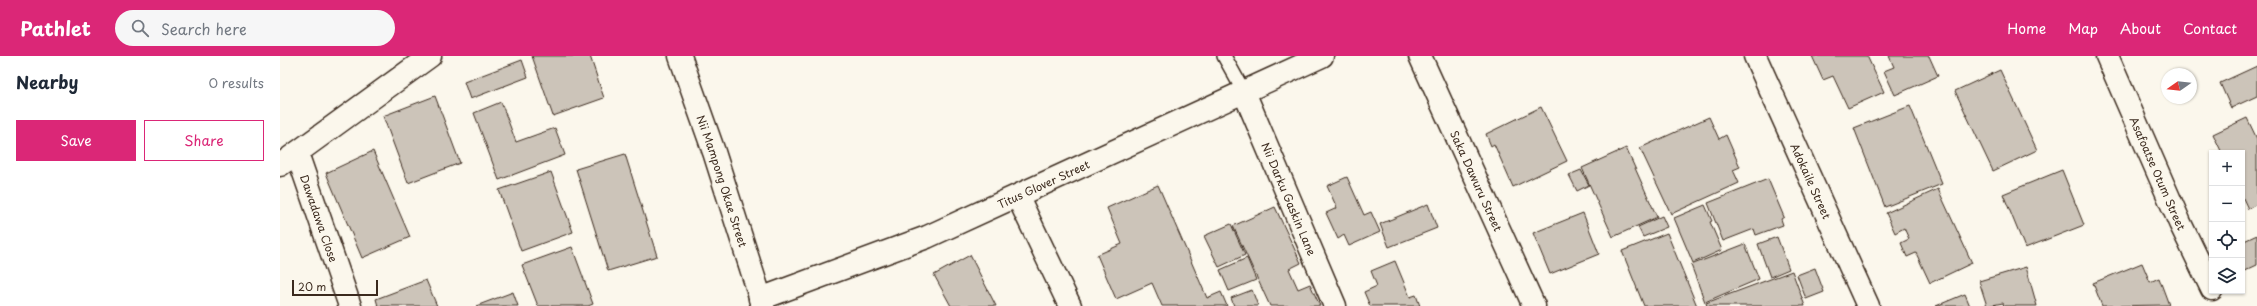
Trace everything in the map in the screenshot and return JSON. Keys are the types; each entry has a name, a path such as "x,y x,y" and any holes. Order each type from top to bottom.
{"street":[{"path":"288,159 430,56"},
{"name":"Nii Mampong Okae Street","path":"680,56 714,152 761,302"},
{"name":"Titus Glover Street","path":"761,302 927,237 1018,197 1322,56"},
{"name":"Saka Dawuru Street","path":"1420,56 1534,306"},
{"name":"Adokaile Street","path":"1755,56 1868,306"},
{"name":"Asafoatse Otum Street","path":"2107,56 2180,223 2209,282"},
{"name":"Nii Darku Gaskin Lane","path":"1244,92 1335,306"},
{"name":"Dawadawa Close","path":"288,159 350,306"},
{"path":"1018,197 1070,306"},
{"name":"Asafoatse Otum Street","path":"2215,294 2220,306"}],"lane":[{"path":"1224,56 1244,92"}],"building":[{"path":"532,56 590,56 604,98 553,116"},
{"path":"1812,56 1867,56 1884,92 1848,108 1833,76 1823,80"},
{"path":"1889,56 1929,56 1938,76 1895,95 1884,71 1894,67"},
{"path":"522,60 528,77 470,99 464,82"},
{"path":"2257,66 2257,96 2231,108 2220,83"},
{"path":"2000,70 2037,150 1993,171 1955,91"},
{"path":"435,96 460,163 408,183 383,116"},
{"path":"501,102 516,142 555,128 565,155 499,180 474,113"},
{"path":"1910,106 1942,184 1885,207 1854,128"},
{"path":"1541,107 1567,161 1513,187 1494,144 1491,146 1486,134"},
{"path":"1709,117 1719,139 1726,135 1740,167 1733,170 1739,183 1671,214 1640,148"},
{"path":"2247,118 2257,139 2257,204 2248,209 2245,202 2245,150 2221,150 2213,134"},
{"path":"1626,148 1657,217 1613,237 1582,168"},
{"path":"373,151 410,237 362,258 326,173"},
{"path":"625,154 657,256 608,271 576,169"},
{"path":"1581,170 1589,185 1577,191 1569,175"},
{"path":"2062,170 2084,225 2025,248 2003,194"},
{"path":"551,172 573,232 521,251 499,190"},
{"path":"1347,177 1364,215 1371,212 1380,232 1349,246 1344,235 1338,239 1326,213 1337,208 1327,186"},
{"path":"1768,179 1784,217 1781,219 1783,225 1756,235 1754,229 1723,241 1708,203"},
{"path":"1158,185 1207,298 1221,292 1227,306 1162,306 1152,283 1116,299 1097,255 1122,244 1107,208"},
{"path":"1938,189 1972,263 1930,283 1916,253 1907,257 1901,243 1909,239 1904,228 1895,233 1886,213"},
{"path":"1428,204 1437,228 1389,247 1380,224"},
{"path":"1705,205 1712,221 1710,222 1722,250 1693,263 1674,218"},
{"path":"1275,207 1301,263 1289,269 1298,289 1310,284 1320,306 1270,306 1233,226"},
{"path":"1583,213 1599,254 1550,274 1533,233"},
{"path":"1662,216 1667,227 1643,237 1638,227"},
{"path":"1231,224 1245,255 1219,267 1204,236"},
{"path":"1667,233 1697,306 1644,306 1622,251"},
{"path":"2257,235 2257,265 2245,271 2245,258 2245,241"},
{"path":"1777,237 1789,269 1770,277 1758,244"},
{"path":"1745,244 1759,279 1705,302 1691,265"},
{"path":"572,247 593,304 588,306 538,306 522,265"},
{"path":"970,255 996,306 951,306 934,275"},
{"path":"1247,258 1256,280 1229,291 1220,270"},
{"path":"1395,261 1410,297 1416,295 1420,306 1370,306 1364,292 1377,286 1371,271"},
{"path":"2142,263 2150,282 2159,278 2169,305 2102,306 2093,283"},
{"path":"2026,267 2037,306 2004,306 2003,303 1987,306 1979,281"},
{"path":"1815,268 1824,292 1806,299 1797,275"},
{"path":"1792,271 1805,306 1707,306 1706,303"},
{"path":"426,280 437,306 378,306 376,299"},
{"path":"1252,290 1258,306 1234,306 1231,298"},
{"path":"513,292 518,306 476,306"},
{"path":"1965,294 1970,306 1936,306"}]}
